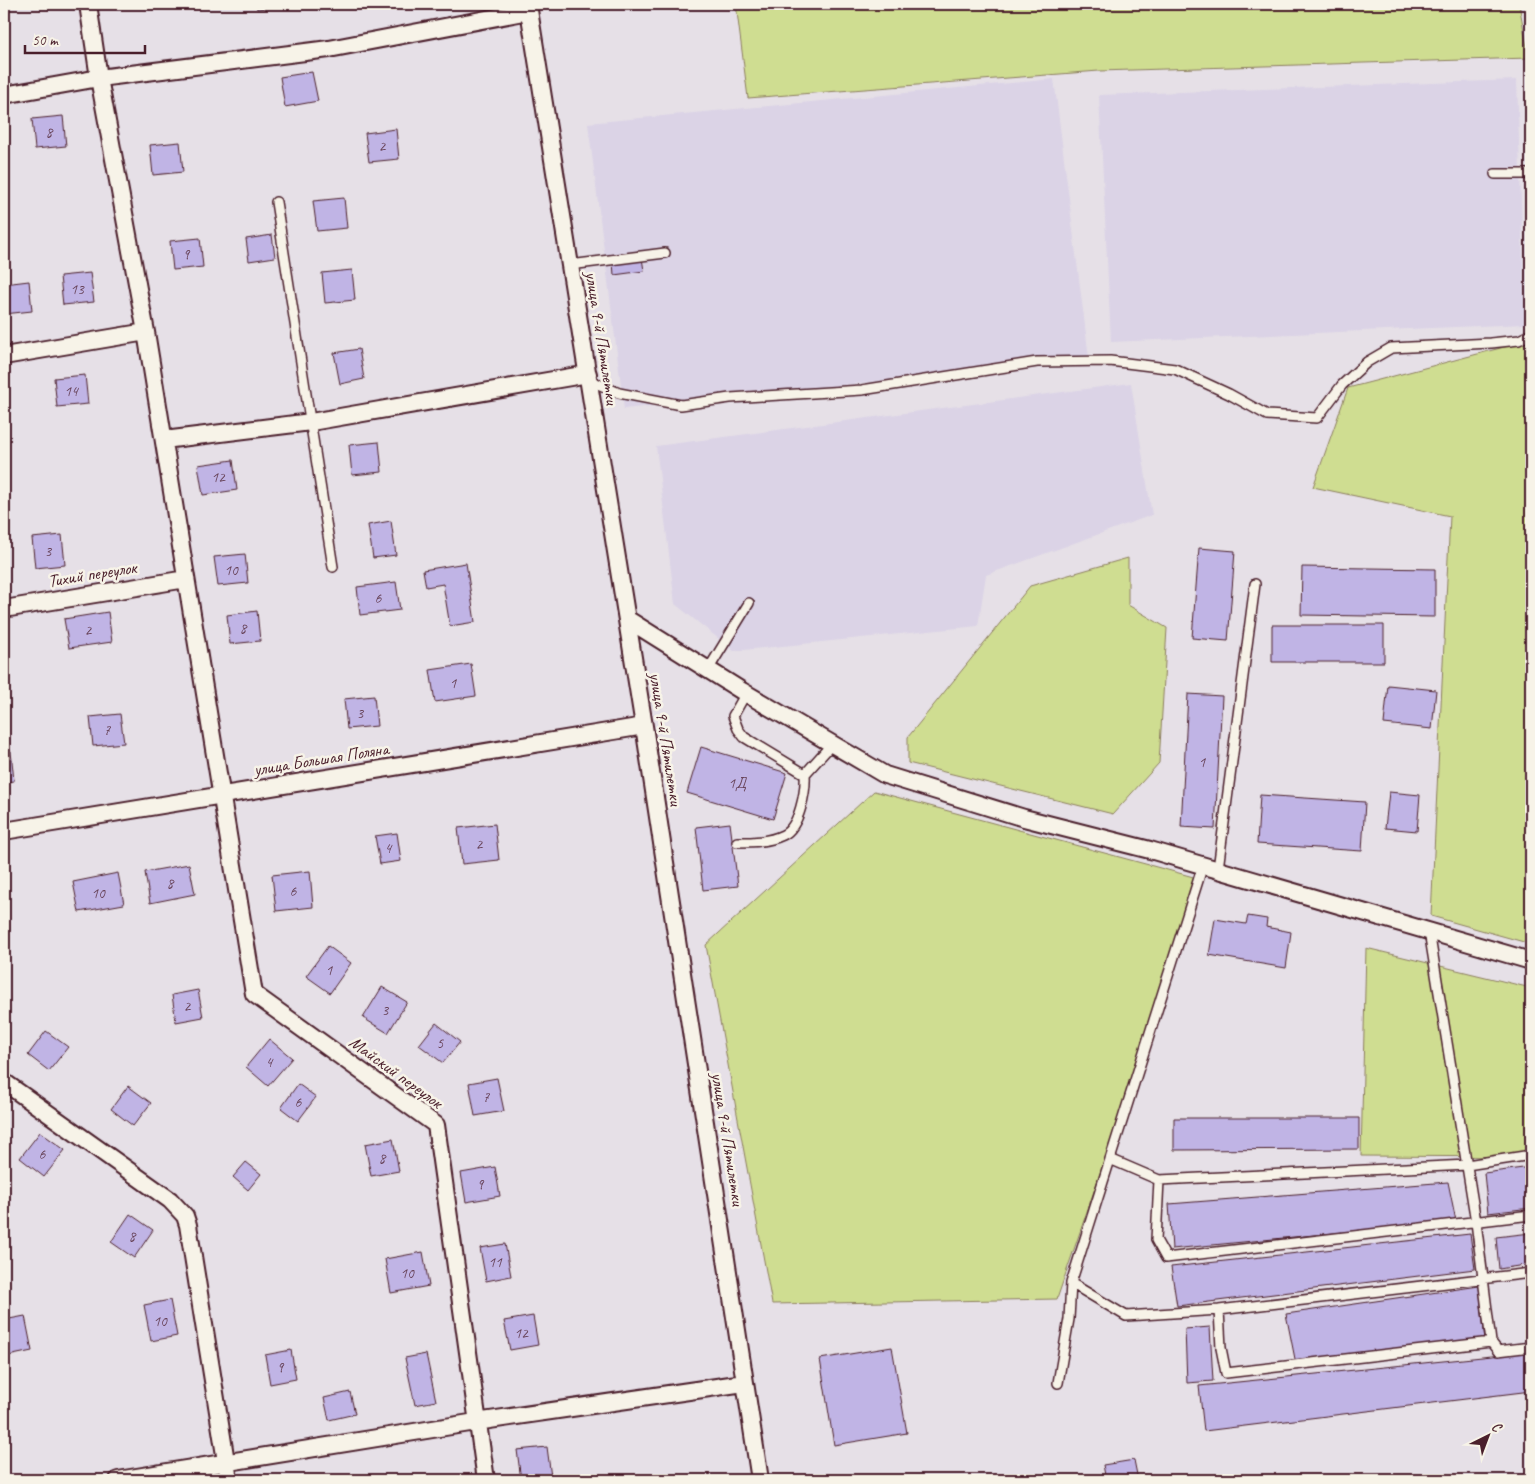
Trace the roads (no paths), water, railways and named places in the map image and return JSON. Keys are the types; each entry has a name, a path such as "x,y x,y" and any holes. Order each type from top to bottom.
{"street":[{"name":"Майский переулок","path":"88,4 99,78 146,332 254,994 436,1125 476,1422 486,1480"},
{"path":"4,95 99,78 329,48 528,7"},
{"name":"улица 9-й Пятилетки","path":"528,7 644,726 760,1480"},
{"path":"4,356 146,332"},
{"path":"164,440 311,422 588,377"},
{"name":"Тихий переулок","path":"4,608 186,579"},
{"path":"627,619 746,693 885,775 1024,818 1211,867 1531,961"},
{"name":"улица Большая Поляна","path":"4,830 644,726"},
{"path":"4,1082 170,1200 185,1216 229,1480"},
{"path":"118,1480 476,1422 744,1383"}],"lane":[{"path":"1495,174 1531,174"},
{"path":"276,202 333,567"},
{"path":"570,265 665,253"},
{"path":"588,377 619,393 680,405 730,398 862,390 1037,362 1110,361 1175,369 1229,394 1267,415 1317,418 1342,385 1367,362 1391,348 1519,340 1531,334"},
{"path":"1058,1383 1069,1320 1071,1283 1110,1159 1211,867 1255,584"},
{"path":"708,670 749,603"},
{"path":"746,693 733,716 738,729 744,737 805,774"},
{"path":"737,842 763,842 786,834 800,812 806,786 805,774 832,744"},
{"path":"1429,931 1476,1222 1491,1342 1498,1350 1531,1347"},
{"path":"1110,1159 1159,1180 1467,1165 1531,1155"},
{"path":"1159,1180 1156,1240 1166,1258 1531,1215"},
{"path":"1071,1283 1126,1316 1219,1310 1531,1273"},
{"path":"1219,1310 1221,1348 1226,1373 1491,1342"}]}
